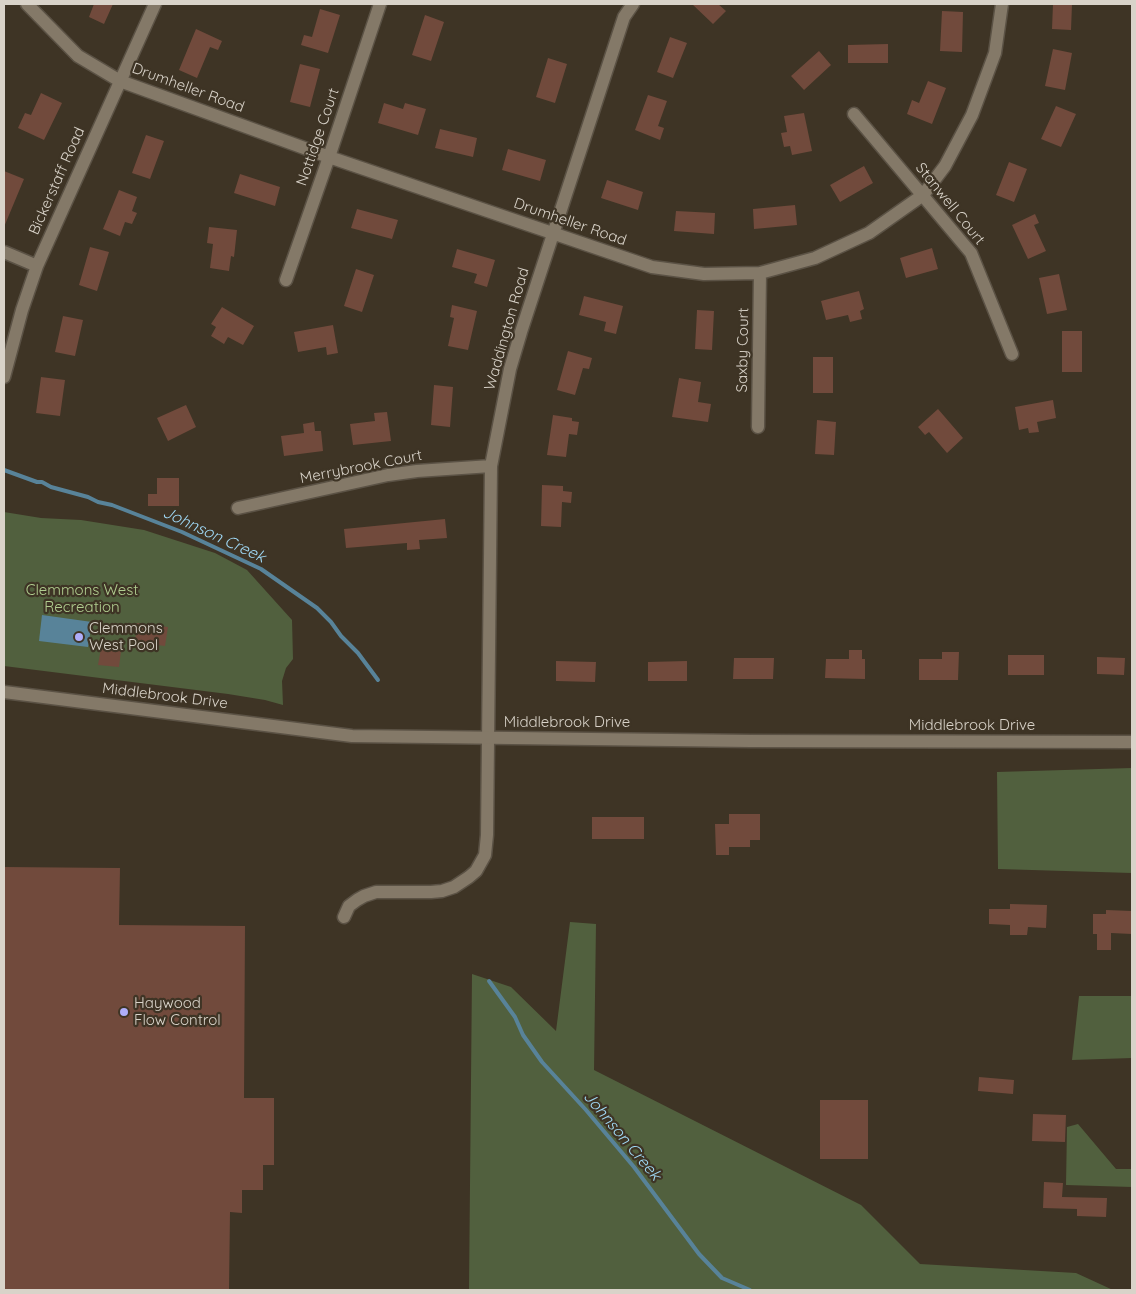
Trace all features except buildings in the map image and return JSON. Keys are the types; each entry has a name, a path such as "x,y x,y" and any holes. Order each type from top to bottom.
{"street":[{"name":"Drumheller Road","path":"27,4 78,56 120,81 329,157 652,267 704,274 760,273 815,258 869,233 923,195 944,166 972,115 995,53 1002,4"},
{"name":"Bickerstaff Road","path":"4,378 22,310 37,266 155,4"},
{"name":"Nottidge Court","path":"286,280 380,4"},
{"name":"Waddington Road","path":"344,917 349,906 364,896 376,892 442,891 463,882 476,871 485,855 491,466 510,369 552,233 624,17 633,4"},
{"name":"Stanwell Court","path":"854,114 971,253 1012,354"},
{"path":"4,252 37,266"},
{"name":"Saxby Court","path":"758,427 760,273"},
{"name":"Merrybrook Court","path":"238,508 388,475 491,466"},
{"name":"Middlebrook Drive","path":"4,692 332,734 386,737 750,741 1132,742"}],"green space":[{"name":"Clemmons West Recreation","path":"4,512 41,518 81,520 144,530 215,553 247,570 292,620 293,659 286,668 282,681 283,705 228,694 4,666"},
{"path":"1132,768 1132,873 998,869 997,772"},
{"path":"570,922 596,924 594,1070 861,1205 920,1264 1076,1273 1113,1290 469,1290 472,974 511,987 556,1031"},
{"path":"1079,996 1132,996 1132,1058 1072,1060"},
{"path":"1078,1124 1116,1169 1132,1169 1132,1187 1066,1185 1067,1127"}],"water":[{"path":"42,615 92,622 88,647 39,641"}],"waterway":[{"name":"Johnson Creek","path":"4,470 37,482 42,482 51,487 112,505 182,532 261,569 317,608 358,653 378,680"},
{"name":"Johnson Creek","path":"489,981 515,1017 523,1035 542,1062 634,1167 699,1254 722,1278 750,1290"}],"place":[{"name":"Clemmons West Pool","path":"79,637"},
{"name":"Haywood Flow Control","path":"124,1012"}]}
